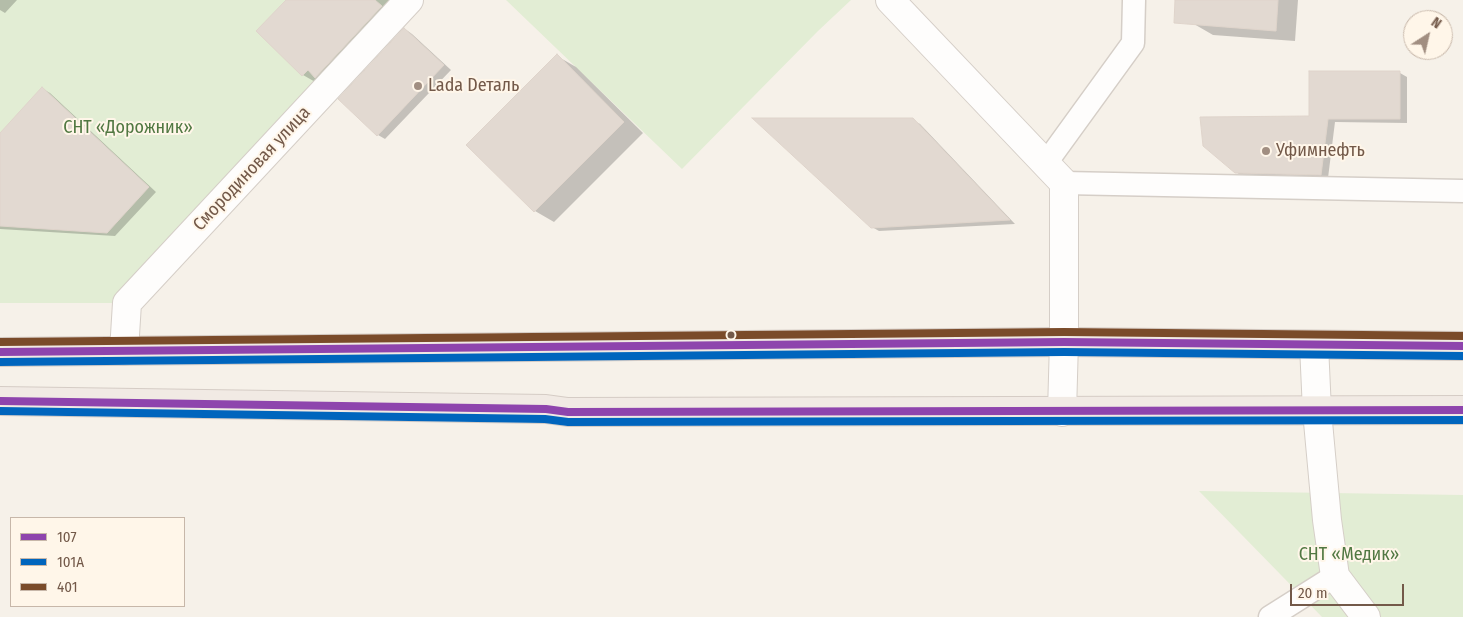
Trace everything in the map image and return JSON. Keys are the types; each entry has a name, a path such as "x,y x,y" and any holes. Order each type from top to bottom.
{"highway":[{"path":"0,352 1064,342 1463,346"},
{"path":"0,401 546,409 568,412 1463,410"}],"street":[{"name":"Смородиновая улица","path":"124,351 127,303 409,0"},
{"path":"890,0 1064,183 1062,412"},
{"path":"1314,346 1317,411 1327,520 1336,576 1366,617"}],"lane":[{"path":"1046,163 1132,43 1134,0"},
{"path":"1064,183 1463,191"},
{"path":"1270,617 1336,576"}],"green space":[{"name":"СНТ «Дорожник»","path":"0,0 421,0 137,303 0,303"},
{"path":"506,0 851,0 682,169"},
{"name":"СНТ «Медик»","path":"1199,491 1463,495 1463,617 1322,617"}],"building":[{"path":"286,0 375,0 382,6 315,78 308,70 302,76 256,31"},
{"path":"1175,0 1278,0 1276,31 1174,23"},
{"path":"404,28 444,65 377,136 338,99"},
{"path":"557,54 624,122 534,212 466,145"},
{"path":"1309,71 1400,71 1400,119 1328,119 1321,175 1235,173 1203,146 1200,117 1309,116"},
{"path":"42,87 149,187 107,233 0,226 0,133"},
{"path":"752,118 913,118 1010,220 871,228"}],"transit line":[{"name":"401","path":"0,342 1064,332 1463,336"},
{"name":"107","path":"0,352 1064,342 1463,346"},
{"name":"101А","path":"0,362 1064,352 1463,356"},
{"name":"107","path":"0,401 546,409 568,412 1463,410"},
{"name":"101А","path":"0,411 545,419 568,422 1463,420"}],"place":[{"name":"Lada Dеталь","path":"418,86"},
{"name":"Уфимнефть","path":"1266,151"}]}
